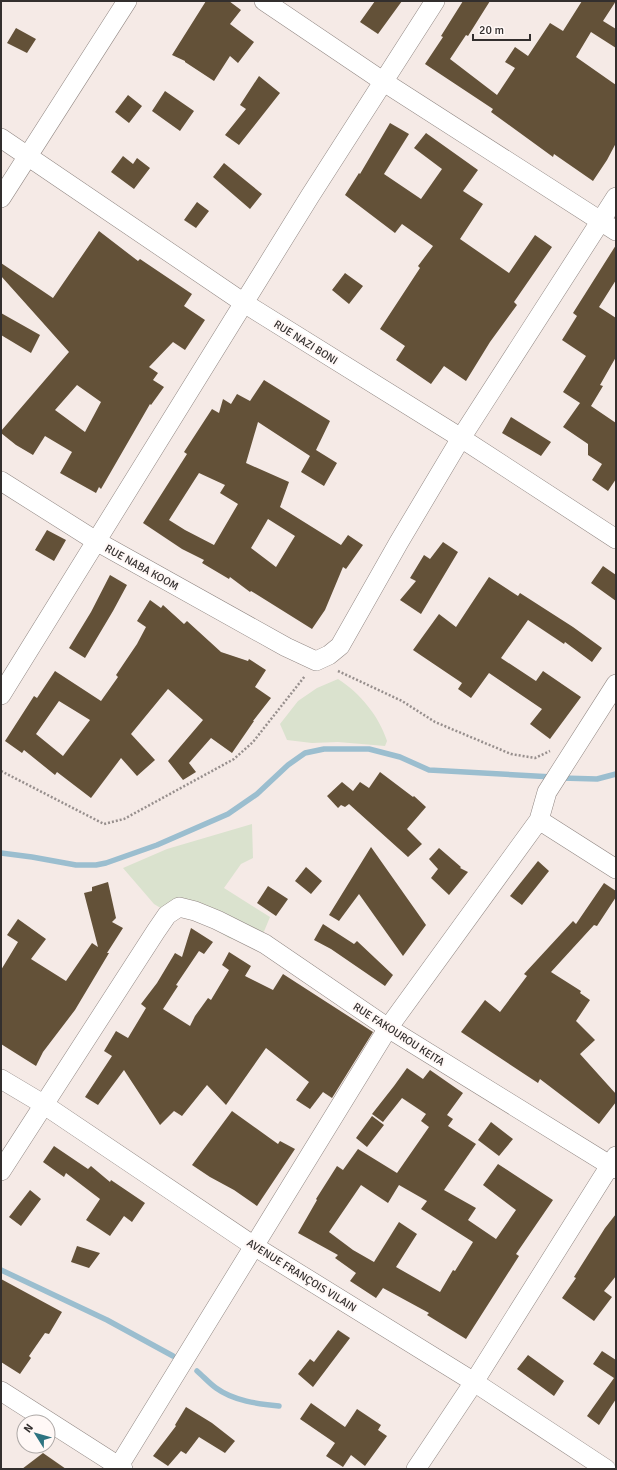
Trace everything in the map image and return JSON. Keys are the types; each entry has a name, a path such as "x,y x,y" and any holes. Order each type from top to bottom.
{"street":[{"path":"1,198 127,1"},
{"path":"264,1 384,82 609,226"},
{"path":"1,695 310,196 435,1"},
{"name":"RUE NAZI BONI","path":"1,138 244,303 461,438 616,539"},
{"path":"316,661 329,655 340,646 399,542 461,438 609,226 616,197"},
{"name":"RUE NABA KOOM","path":"1,481 96,541 286,647 316,661"},
{"path":"1,1391 120,1468 388,1028 539,820 547,792 616,684"},
{"path":"539,820 616,869"},
{"name":"RUE FAKOUROU KEITA","path":"44,1104 156,931 167,915 179,907 202,914 265,944 388,1028 614,1163"},
{"name":"AVENUE FRANÇOIS VILAIN","path":"1,1078 44,1104 254,1246 474,1382 606,1469"},
{"path":"1,1171 44,1104"},
{"path":"416,1469 474,1382 614,1163"}],"path":[{"path":"1,771 104,824 124,819 234,759 253,742 316,661 402,701 435,722 511,754 534,758 563,742 576,748"}],"green space":[{"path":"338,679 354,691 374,714 384,732 387,741 385,746 338,742 312,743 287,740 280,724 298,701 317,688"},
{"path":"252,824 253,858 241,864 224,888 270,917 258,946 229,938 195,917 172,915 154,904 123,868 167,849"}],"building":[{"path":"206,1 229,1 241,10 230,24 254,42 238,63 230,56 214,81 185,61 172,55"},
{"path":"375,1 402,1 378,34 360,22"},
{"path":"463,1 490,1 468,36 466,35 450,59 497,95 515,68 505,62 515,47 528,56 550,23 563,31 582,1 616,1 603,21 616,29 616,48 591,32 576,57 616,85 616,143 593,181 554,154 553,157 491,112 493,109 425,64 443,37 441,36"},
{"path":"16,28 36,39 27,53 7,43"},
{"path":"259,76 280,93 239,145 225,135 246,109 240,105"},
{"path":"165,91 194,111 180,131 152,111"},
{"path":"128,95 142,106 129,123 115,112"},
{"path":"390,123 409,134 384,174 421,199 442,169 414,148 426,133 478,170 463,191 483,204 460,239 509,273 535,235 552,247 514,302 517,305 490,342 466,381 444,366 431,384 396,360 405,346 380,329 420,268 418,266 433,246 402,224 395,233 345,195 359,173 360,174"},
{"path":"123,156 133,164 137,158 150,168 134,189 111,172"},
{"path":"224,163 262,194 250,209 213,177"},
{"path":"197,202 209,211 196,228 184,220"},
{"path":"99,231 138,261 140,259 192,294 184,306 205,320 185,350 173,342 149,367 158,373 153,380 164,387 151,405 150,404 101,489 99,487 96,493 60,473 72,452 45,436 33,455 16,445 1,433 1,431 69,352 1,276 1,263 53,298","holes":["77,385 101,402 85,432 55,410"]},
{"path":"616,245 616,280 599,307 616,318 616,357 600,385 603,386 591,406 616,423 616,479 608,491 592,480 602,464 588,455 588,444 563,427 580,403 563,392 586,356 562,340 577,316 573,313"},
{"path":"345,273 363,286 349,304 332,290"},
{"path":"1,313 40,335 31,353 1,335"},
{"path":"264,380 330,421 316,450 337,463 324,486 301,472 310,456 258,422 246,463 289,482 280,507 341,545 348,535 363,545 346,569 343,567 325,610 312,629 251,591 250,592 230,577 229,579 202,563 204,560 182,549 143,523 187,454 184,452 212,409 219,413 223,399 231,404 237,394 250,401","holes":["199,473 225,485 220,493 238,504 214,545 169,520","268,519 295,536 276,567 251,548"]},
{"path":"511,417 551,442 541,456 502,433"},
{"path":"47,530 66,540 54,561 35,550"},
{"path":"443,542 458,552 421,614 400,600 416,581 410,578 424,555 430,559"},
{"path":"603,566 616,575 616,601 591,583"},
{"path":"110,575 127,585 85,658 69,648 91,612"},
{"path":"489,577 518,596 520,593 573,627 602,648 592,662 565,642 564,644 528,620 501,658 536,681 543,671 581,697 550,739 530,724 542,709 489,673 471,698 458,689 462,683 413,650 439,614 456,627"},
{"path":"150,600 161,608 163,605 184,624 187,621 221,652 248,661 249,659 266,670 255,687 271,698 253,721 232,753 211,738 189,763 196,772 183,780 168,761 203,720 168,689 131,734 155,760 137,776 121,758 91,798 57,772 55,775 24,750 22,753 5,741 34,696 37,698 55,671 101,701 118,677 116,675 137,644 146,627 137,621","holes":["59,701 90,720 63,756 36,734"]},
{"path":"380,772 413,797 414,796 426,807 407,829 422,844 408,857 349,804 345,807 341,805 338,808 327,796 342,782 353,791 360,782 369,788"},
{"path":"371,847 426,925 403,956 359,894 339,921 329,915"},
{"path":"439,848 461,867 460,868 468,872 449,895 431,878 438,869 429,859"},
{"path":"538,861 549,871 522,905 510,896"},
{"path":"306,867 322,881 311,894 295,881"},
{"path":"108,882 116,918 112,922 123,928 75,1010 43,1052 36,1066 1,1044 1,970 18,942 7,935 18,919 46,939 31,959 66,981 92,943 98,947 84,893 92,891 92,887"},
{"path":"604,883 616,891 616,897 597,926 594,925 551,972 581,991 580,993 590,1000 576,1021 595,1040 580,1054 616,1094 616,1102 599,1124 540,1079 538,1083 461,1032 485,1000 500,1012 527,976 524,974 573,921 576,924"},
{"path":"268,886 288,899 276,916 257,903"},
{"path":"323,924 354,944 357,941 393,975 385,986 331,949 314,940"},
{"path":"191,928 213,942 204,954 199,951 176,985 178,986 163,1009 190,1026 195,1016 208,998 211,1000 229,970 222,965 229,952 251,966 245,976 273,990 283,974 373,1032 332,1098 323,1092 310,1109 296,1100 309,1082 266,1048 226,1105 207,1085 182,1116 174,1111 160,1125 124,1070 98,1105 85,1097 112,1056 104,1051 116,1031 128,1038 146,1008 141,1004 157,983 175,953 182,957"},
{"path":"407,1068 423,1079 430,1070 463,1093 447,1115 453,1119 448,1126 476,1144 444,1190 476,1208 468,1220 496,1239 516,1210 483,1185 498,1164 553,1200 516,1254 519,1256 466,1339 427,1315 429,1313 383,1288 376,1298 350,1281 356,1273 335,1258 338,1255 298,1233 317,1200 316,1199 337,1166 343,1170 358,1149 397,1173 429,1127 421,1121 426,1114 402,1098 383,1122 372,1114","holes":["361,1185 388,1203 399,1185 427,1201 421,1209 473,1242 455,1271 453,1270 440,1292 396,1267 417,1234 399,1222 374,1262 353,1250 329,1232"]},
{"path":"232,1111 278,1144 280,1141 295,1149 257,1206 234,1190 192,1165"},
{"path":"372,1116 384,1125 367,1147 356,1138"},
{"path":"491,1122 513,1139 499,1156 478,1140"},
{"path":"54,1146 88,1169 91,1166 110,1182 111,1180 145,1203 132,1222 124,1216 110,1236 86,1220 100,1199 66,1173 64,1177 43,1162"},
{"path":"30,1190 41,1199 21,1226 9,1217"},
{"path":"616,1214 616,1276 604,1291 612,1297 594,1321 562,1298 576,1278 574,1277 605,1228"},
{"path":"77,1246 100,1253 89,1268 71,1262"},
{"path":"1,1279 62,1312 49,1334 45,1333 29,1356 31,1358 20,1374 1,1362"},
{"path":"338,1330 350,1338 313,1387 298,1374 310,1359 314,1362"},
{"path":"602,1351 616,1360 616,1399 599,1425 587,1416 614,1378 593,1364"},
{"path":"528,1355 564,1381 554,1396 517,1369"},
{"path":"311,1403 345,1427 357,1409 381,1425 378,1430 387,1436 365,1466 351,1455 343,1467 326,1456 335,1443 300,1419"},
{"path":"186,1407 212,1423 235,1441 225,1453 199,1437 186,1454 181,1451 168,1466 153,1456 176,1426 175,1425"},
{"path":"42,1454 44,1454 66,1469 22,1469"}],"waterway":[{"path":"1,853 76,865 96,865 106,863 157,845 228,814 257,794 288,765 305,753 324,749 369,749 400,757 429,770 553,777"},
{"path":"561,778 597,779 616,774"},
{"path":"1,1270 107,1320 173,1356"},
{"path":"197,1371 216,1388 230,1396 255,1403 279,1406"}]}
